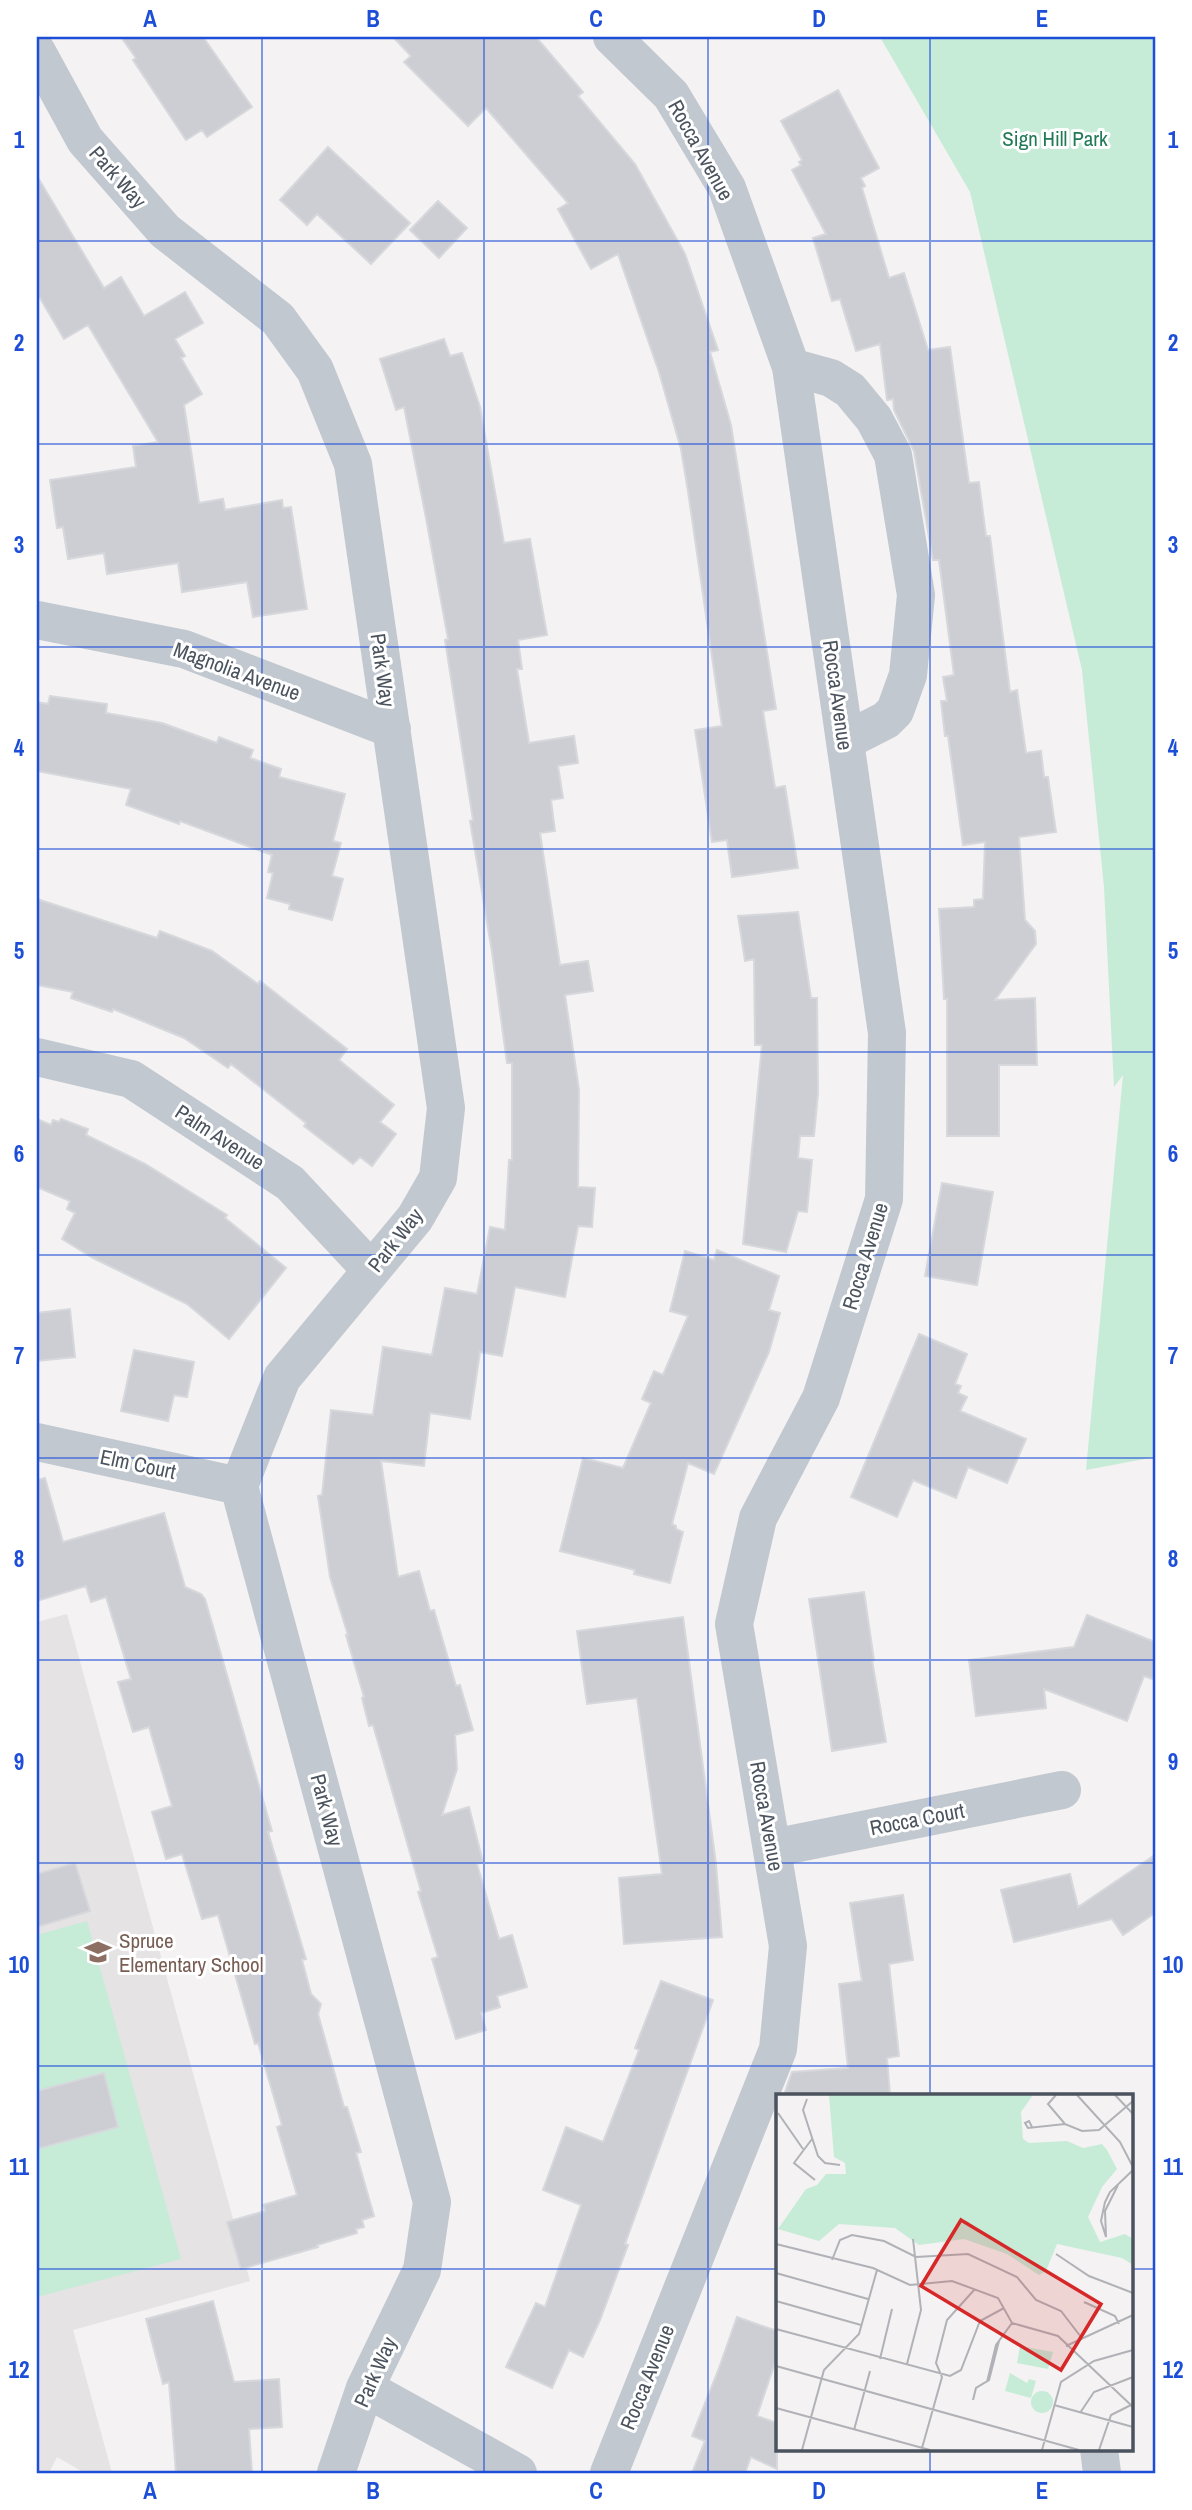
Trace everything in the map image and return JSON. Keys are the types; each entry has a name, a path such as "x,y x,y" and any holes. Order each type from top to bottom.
{"street":[{"name":"Rocca Avenue","path":"609,2473 778,2049 788,1946 734,1624 758,1518 821,1398 884,1199 887,1033 791,367 727,188 671,95 612,37"},
{"name":"Park Way","path":"37,52 85,140 165,231 278,319 315,370 353,464 446,1108 438,1178 415,1218 282,1378 239,1486 432,2202 422,2270 365,2388 336,2473"},
{"path":"791,367 831,377 850,390 874,419 893,455 916,595 908,675 895,711 887,720 845,741"},
{"name":"Magnolia Avenue","path":"37,620 184,649 392,729"},
{"name":"Palm Avenue","path":"37,1057 131,1079 290,1183 371,1270"},
{"name":"Elm Court","path":"37,1442 239,1486"},
{"name":"Rocca Court","path":"773,1848 1062,1790"},
{"path":"365,2388 519,2473"},
{"path":"1099,2450 1102,2473"}],"shaded area":[{"name":"Spruce Elementary School","path":"67,1614 250,2281 73,2330 112,2473 85,2473 57,2457 49,2473 37,2473 37,1622"}],"green space":[{"name":"Sign Hill Park","path":"880,37 1155,37 1155,1457 1086,1470 1123,1075 1114,1087 1104,887 1082,670 970,192"},
{"path":"87,1921 181,2259 37,2297 37,1935"}],"building":[{"path":"121,37 203,37 252,107 207,137 202,130 186,140 133,60 136,58"},
{"path":"393,37 536,37 583,92 578,96 635,164 685,254 718,350 710,352 731,425 776,709 763,711 775,788 785,786 798,868 732,877 727,840 712,842 695,730 722,726 688,491 681,449 659,372 618,254 591,269 558,209 568,203 486,108 468,126 404,62 411,56"},
{"path":"838,90 879,168 861,178 889,278 904,273 928,350 950,347 969,483 979,482 986,536 990,536 1010,692 1017,690 1026,753 1041,751 1044,777 1048,777 1056,832 1019,837 1025,920 1035,931 1036,944 995,1000 1035,998 1037,1065 999,1065 999,1136 947,1136 947,999 944,999 939,909 974,907 974,900 983,899 985,842 963,845 948,736 945,736 941,701 947,701 943,677 954,675 939,560 933,560 914,451 894,410 893,399 887,400 880,344 856,351 840,299 832,301 813,238 826,234 792,170 801,165 799,162 802,160 781,121"},
{"path":"328,147 410,223 371,264 317,214 307,225 280,200"},
{"path":"37,176 104,288 121,277 144,316 185,292 203,323 175,339 185,356 181,358 202,394 184,405 199,503 223,499 225,510 282,500 283,508 291,507 307,609 253,617 247,582 182,592 178,563 107,574 104,553 68,559 63,527 57,528 50,480 136,467 133,446 158,442 88,325 64,339 37,293"},
{"path":"438,201 467,228 439,258 410,230"},
{"path":"444,339 450,356 462,353 480,407 504,543 530,539 547,635 518,640 522,669 517,669 529,743 574,736 578,763 558,766 563,798 551,800 555,831 540,833 560,965 588,961 593,991 565,995 579,1090 578,1187 595,1188 592,1227 578,1226 565,1297 515,1287 502,1356 480,1352 470,1419 430,1413 424,1466 381,1461 398,1577 419,1571 430,1611 434,1610 456,1686 460,1685 473,1730 455,1735 457,1769 442,1815 469,1807 483,1862 477,1864 499,1939 512,1935 527,1987 497,1996 500,2007 481,2013 486,2030 456,2039 432,1959 438,1957 418,1892 421,1891 373,1725 369,1726 348,1635 330,1577 318,1496 322,1495 331,1410 373,1415 383,1347 432,1355 445,1288 477,1294 490,1227 505,1230 509,1160 512,1160 512,1063 507,1063 470,821 473,820 445,640 448,639 426,518 404,407 396,410 380,359"},
{"path":"50,696 107,704 106,713 162,723 217,743 219,737 253,750 250,758 281,769 279,777 345,794 333,841 341,843 332,876 343,879 332,920 289,909 290,904 267,898 273,873 268,872 272,855 180,821 179,824 126,805 131,789 37,771 37,702 48,704"},
{"path":"37,899 157,938 160,931 212,951 258,984 260,981 347,1049 339,1060 394,1105 380,1122 396,1134 372,1166 360,1157 353,1164 231,1064 228,1068 184,1038 113,1009 112,1012 71,998 73,992 37,985"},
{"path":"798,912 811,998 817,998 818,1093 814,1136 800,1136 798,1158 812,1160 807,1212 798,1211 786,1252 743,1244 762,1045 755,1045 754,959 745,961 738,916"},
{"path":"37,1119 51,1125 53,1120 59,1122 61,1119 88,1129 86,1135 145,1164 227,1215 225,1218 286,1268 229,1339 187,1304 93,1258 62,1239 75,1213 67,1209 70,1201 37,1187"},
{"path":"942,1183 993,1192 977,1285 925,1276"},
{"path":"717,1250 779,1276 769,1310 780,1313 769,1352 714,1474 688,1463 672,1524 683,1532 670,1583 634,1574 635,1570 560,1551 583,1458 623,1468 651,1403 642,1399 654,1371 663,1375 688,1316 670,1311 685,1251 714,1260"},
{"path":"70,1309 75,1357 37,1361 37,1313"},
{"path":"919,1334 967,1354 955,1384 961,1386 958,1393 967,1397 960,1411 1026,1439 1007,1483 968,1467 956,1498 913,1480 897,1517 851,1497"},
{"path":"134,1350 194,1362 187,1397 174,1395 168,1421 121,1411"},
{"path":"45,1478 63,1542 164,1513 185,1587 201,1594 205,1599 272,1831 268,1832 306,1959 302,1960 311,1994 321,2004 318,2014 344,2107 347,2107 361,2152 356,2153 374,2216 362,2220 364,2227 356,2229 357,2233 241,2269 227,2222 265,2211 263,2205 297,2195 277,2127 282,2125 258,2043 255,2044 218,1915 202,1919 182,1854 166,1859 152,1812 172,1806 149,1727 133,1732 118,1682 131,1679 106,1597 91,1602 86,1586 37,1601 37,1480"},
{"path":"864,1592 886,1742 832,1751 809,1599"},
{"path":"1087,1615 1155,1642 1155,1680 1144,1676 1127,1721 1044,1689 1046,1708 976,1716 969,1660 1074,1647"},
{"path":"683,1617 716,1864 722,1937 624,1944 619,1878 662,1874 637,1698 587,1704 577,1631"},
{"path":"1155,1855 1155,1913 1123,1935 1112,1919 1014,1942 1001,1890 1070,1874 1078,1907"},
{"path":"75,1863 90,1911 37,1927 37,1874"},
{"path":"903,1895 913,1960 889,1964 899,2056 887,2058 890,2094 784,2094 792,2072 848,2068 839,1984 862,1981 850,1903"},
{"path":"661,1981 713,2000 600,2320 583,2357 569,2350 552,2388 506,2367 536,2303 545,2307 581,2205 543,2190 566,2127 603,2142 639,2050 635,2048"},
{"path":"104,2073 118,2127 37,2149 37,2091"},
{"path":"213,2301 234,2382 279,2379 282,2427 249,2429 252,2473 176,2473 169,2382 163,2384 146,2319"},
{"path":"737,2317 776,2331 776,2360 757,2416 776,2423 777,2469 751,2457 745,2473 692,2473 705,2441 692,2436"}],"place":[{"name":"Spruce Elementary School","path":"98,1952"}]}
